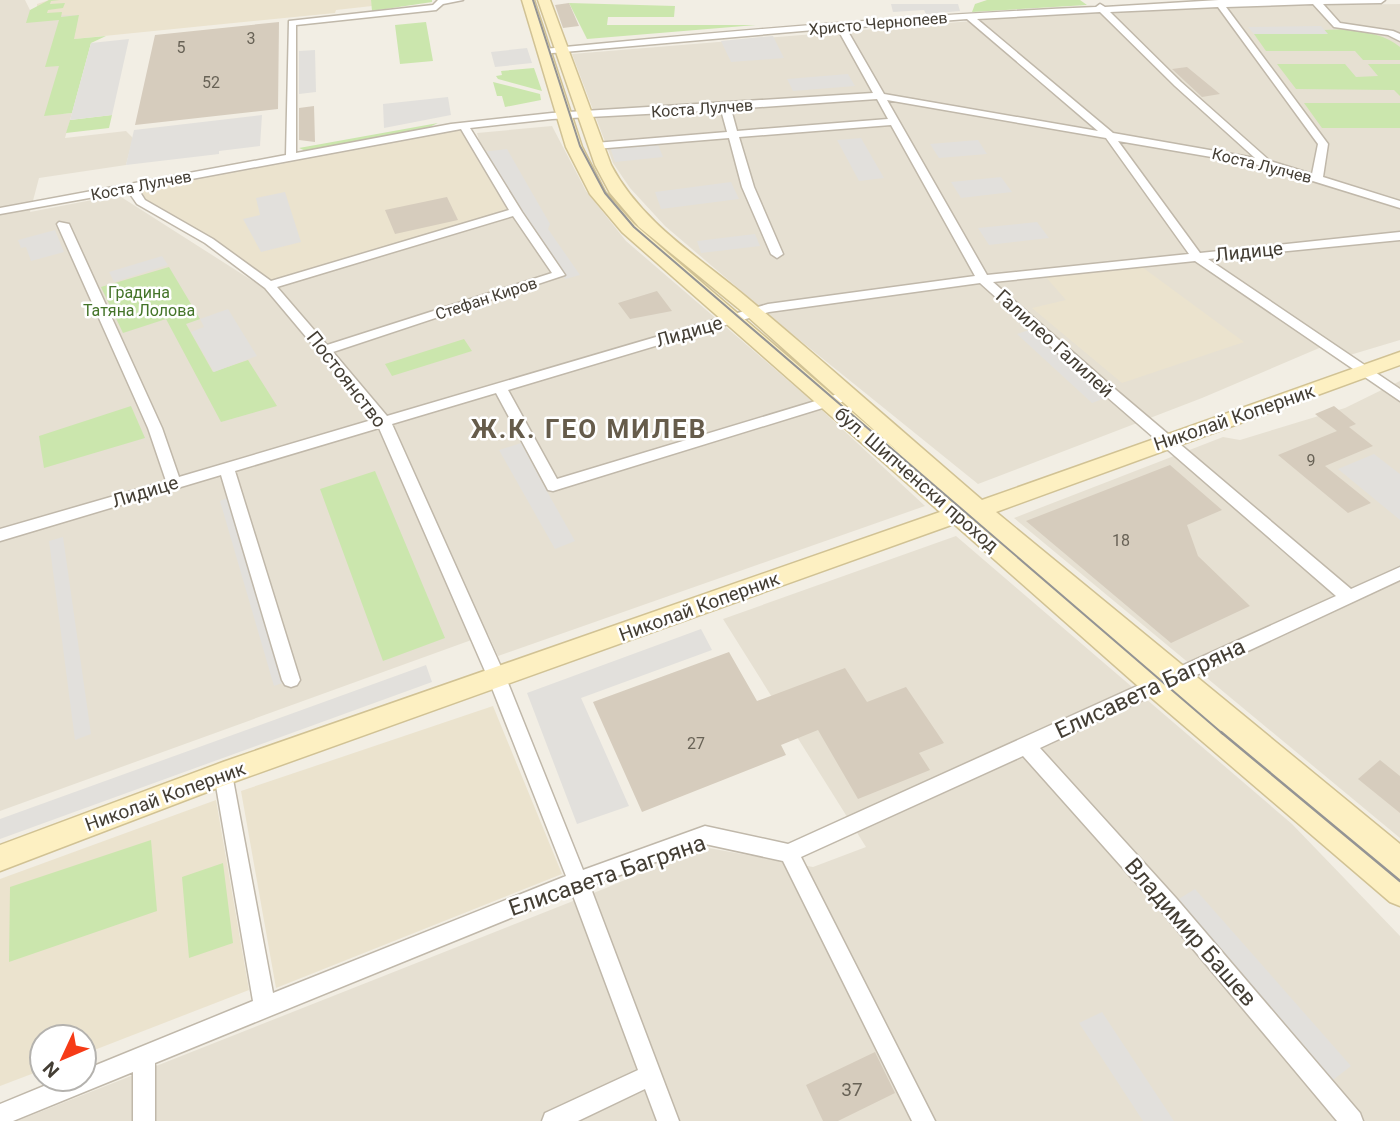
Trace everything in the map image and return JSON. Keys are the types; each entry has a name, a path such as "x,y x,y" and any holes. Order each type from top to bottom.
{"main road":[{"name":"бул. Шипченски проход","path":"527,0 562,115 584,169 598,194 628,228 732,318 837,398 1167,682 1400,892"},
{"name":"бул. Шипченски проход","path":"544,0 595,146 616,190 645,223 753,312 837,398"},
{"name":"Николай Коперник","path":"0,858 223,774 1400,358"},
{"name":"бул. Шипченски проход","path":"1167,682 1400,862"}],"street":[{"path":"291,157 292,23 436,7 440,2 459,0"},
{"name":"Христо Чернопеев","path":"544,52 967,15 1100,7 1381,0"},
{"path":"1315,1 1337,25 1391,33 1400,38"},
{"path":"1219,3 1320,138 1323,144 1317,178"},
{"path":"1100,7 1178,84 1266,163"},
{"path":"967,15 1108,134 1197,257 1400,396"},
{"name":"Галилео Галилей","path":"841,27 983,279 1166,441 1348,596"},
{"name":"Коста Лулчев","path":"0,211 464,126 562,115 879,96 1266,163 1400,205"},
{"path":"725,106 750,193 777,254"},
{"path":"595,146 892,121"},
{"name":"Стефан Киров","path":"325,349 559,275 516,212 464,126"},
{"name":"Постоянство","path":"132,186 134,194 141,202 209,241 269,285 383,420 497,678 578,881 668,1121"},
{"path":"269,285 516,212"},
{"path":"63,223 155,428 174,483"},
{"name":"Лидице","path":"0,535 753,312 825,298 983,279 1400,236"},
{"path":"499,386 553,486 837,398"},
{"path":"226,467 291,680"},
{"name":"Елисавета Багряна","path":"0,1115 144,1059 265,1006 578,881 705,835 789,853 1400,573"},
{"name":"Владимир Башев","path":"1026,746 1176,913 1352,1121"},
{"path":"223,774 265,1006"},
{"path":"789,853 925,1121"},
{"path":"144,1059 144,1121"},
{"path":"553,1121 651,1075"}],"shaded area":[{"path":"0,0 25,0 30,10 37,15 79,15 63,114 72,113 65,138 126,131 133,138 126,165 39,178 30,212 118,195 267,290 525,209 481,148 477,133 552,126 586,191 626,241 812,401 925,506 498,656 488,634 0,811"},
{"path":"49,0 371,0 372,6 336,10 335,13 74,39 79,15 37,15 37,4"},
{"path":"891,4 958,4 960,11 926,14 924,10 893,12"},
{"path":"1400,4 1400,340 1350,355 1331,343 1202,398 978,484 786,329 665,226 630,188 613,163 572,54 1130,8"},
{"path":"1321,26 1328,34 1254,34 1248,27"},
{"path":"773,36 784,58 731,62 721,41"},
{"path":"129,39 112,115 70,120 91,43"},
{"path":"527,48 532,63 495,67 491,52"},
{"path":"315,50 316,92 299,94 299,51"},
{"path":"848,74 855,86 793,91 787,79"},
{"path":"448,97 451,115 384,128 383,104"},
{"path":"262,115 260,146 219,151 219,154 126,165 134,130"},
{"path":"464,126 516,212 269,285 242,264 141,202 132,186"},
{"path":"861,138 884,178 859,181 837,140"},
{"path":"978,140 987,154 939,158 930,144"},
{"path":"657,142 663,157 615,162 610,147"},
{"path":"507,149 550,224 548,229 580,275 565,279 482,152"},
{"path":"1001,177 1012,192 961,198 951,182"},
{"path":"731,182 739,199 661,209 655,192"},
{"path":"285,192 301,242 261,252 243,219 260,215 256,198"},
{"path":"1037,222 1049,238 989,245 978,228"},
{"path":"55,230 64,252 31,261 26,247 21,248 18,240"},
{"path":"755,234 760,246 701,253 697,241"},
{"path":"162,256 168,265 114,282 109,272"},
{"path":"1142,267 1244,342 1122,383 1032,308 1066,300 1045,276"},
{"path":"228,309 257,356 214,372 191,332 204,327 200,319"},
{"path":"1032,329 1108,397 1092,403 1017,334"},
{"path":"1400,381 1400,838 1014,518 1223,437 1240,440 1345,408"},
{"path":"521,443 575,541 555,549 499,450"},
{"path":"1374,454 1400,474 1400,520 1338,469"},
{"path":"230,497 285,682 274,686 220,501"},
{"path":"956,536 1292,824 1400,936 1400,1121 17,1121 88,1093 98,1093 98,1089 703,847 813,867 866,847 723,619"},
{"path":"63,537 91,734 75,740 49,541"},
{"path":"701,629 712,650 581,698 629,806 577,824 527,693"},
{"path":"426,665 432,682 0,839 0,819"},
{"path":"493,706 562,874 276,988 241,791"},
{"path":"216,800 249,990 98,1049 98,1023 28,1023 28,1075 0,1086 0,879"},
{"path":"1195,889 1351,1066 1324,1087 1169,905"},
{"path":"1102,1012 1174,1121 1143,1121 1079,1023"}],"green space":[{"path":"49,0 60,0 51,1 50,4 65,3 63,8 48,10 47,13 62,12 61,17 79,15 74,39 106,36 91,43 72,113 44,116 59,66 45,67 59,20 26,23 30,10"},
{"path":"371,0 432,0 432,2 372,11"},
{"path":"987,0 1080,0 1087,5 972,12 975,4"},
{"path":"569,3 675,6 674,17 608,17 607,25 756,25 587,39"},
{"path":"426,22 433,61 400,64 395,25"},
{"path":"1350,29 1395,43 1400,47 1400,60 1363,60 1355,51 1266,51 1254,34 1327,34 1324,30"},
{"path":"1277,64 1345,64 1356,77 1378,76 1368,64 1400,64 1400,96 1394,90 1296,89"},
{"path":"534,68 542,91 498,79 496,76 502,75 501,71"},
{"path":"493,82 540,94 541,100 505,107 502,96 497,96"},
{"path":"1304,103 1400,103 1400,128 1322,128"},
{"path":"112,115 109,128 66,133 70,120"},
{"path":"438,123 421,131 308,152 299,148"},
{"name":"Градина Татяна Лолова","path":"169,267 200,319 186,324 213,372 248,360 277,406 221,422 166,319 123,333 101,287"},
{"path":"464,339 472,351 392,376 385,364"},
{"path":"131,406 145,438 44,468 39,436"},
{"path":"375,471 445,638 383,661 320,489"},
{"path":"151,840 157,911 9,962 10,887"},
{"path":"223,863 233,943 189,958 182,877"}],"building":[{"path":"569,3 579,26 563,28 555,5"},
{"path":"279,22 278,109 135,125 155,35"},
{"path":"1187,67 1220,94 1202,97 1172,69"},
{"path":"314,106 315,142 299,140 299,108"},
{"path":"447,197 458,220 395,234 385,210"},
{"path":"657,291 672,311 630,319 618,303"},
{"path":"1334,406 1356,424 1349,427 1373,446 1325,466 1371,503 1348,513 1278,455 1337,431 1315,414"},
{"path":"1170,465 1222,510 1187,525 1198,556 1250,606 1171,643 1026,521"},
{"path":"729,652 757,701 845,668 867,702 906,687 944,743 919,753 930,770 858,799 818,730 781,745 786,755 642,812 593,702"},
{"path":"1380,760 1400,776 1400,813 1358,779"},
{"path":"875,1052 895,1093 838,1121 823,1121 806,1085"}],"tram line":[{"path":"533,0 580,146 605,193 634,227 1223,734"},
{"path":"1221,732 1400,881"}],"district":[{"name":"Ж.К. ГЕО МИЛЕВ","path":"589,429"}]}
